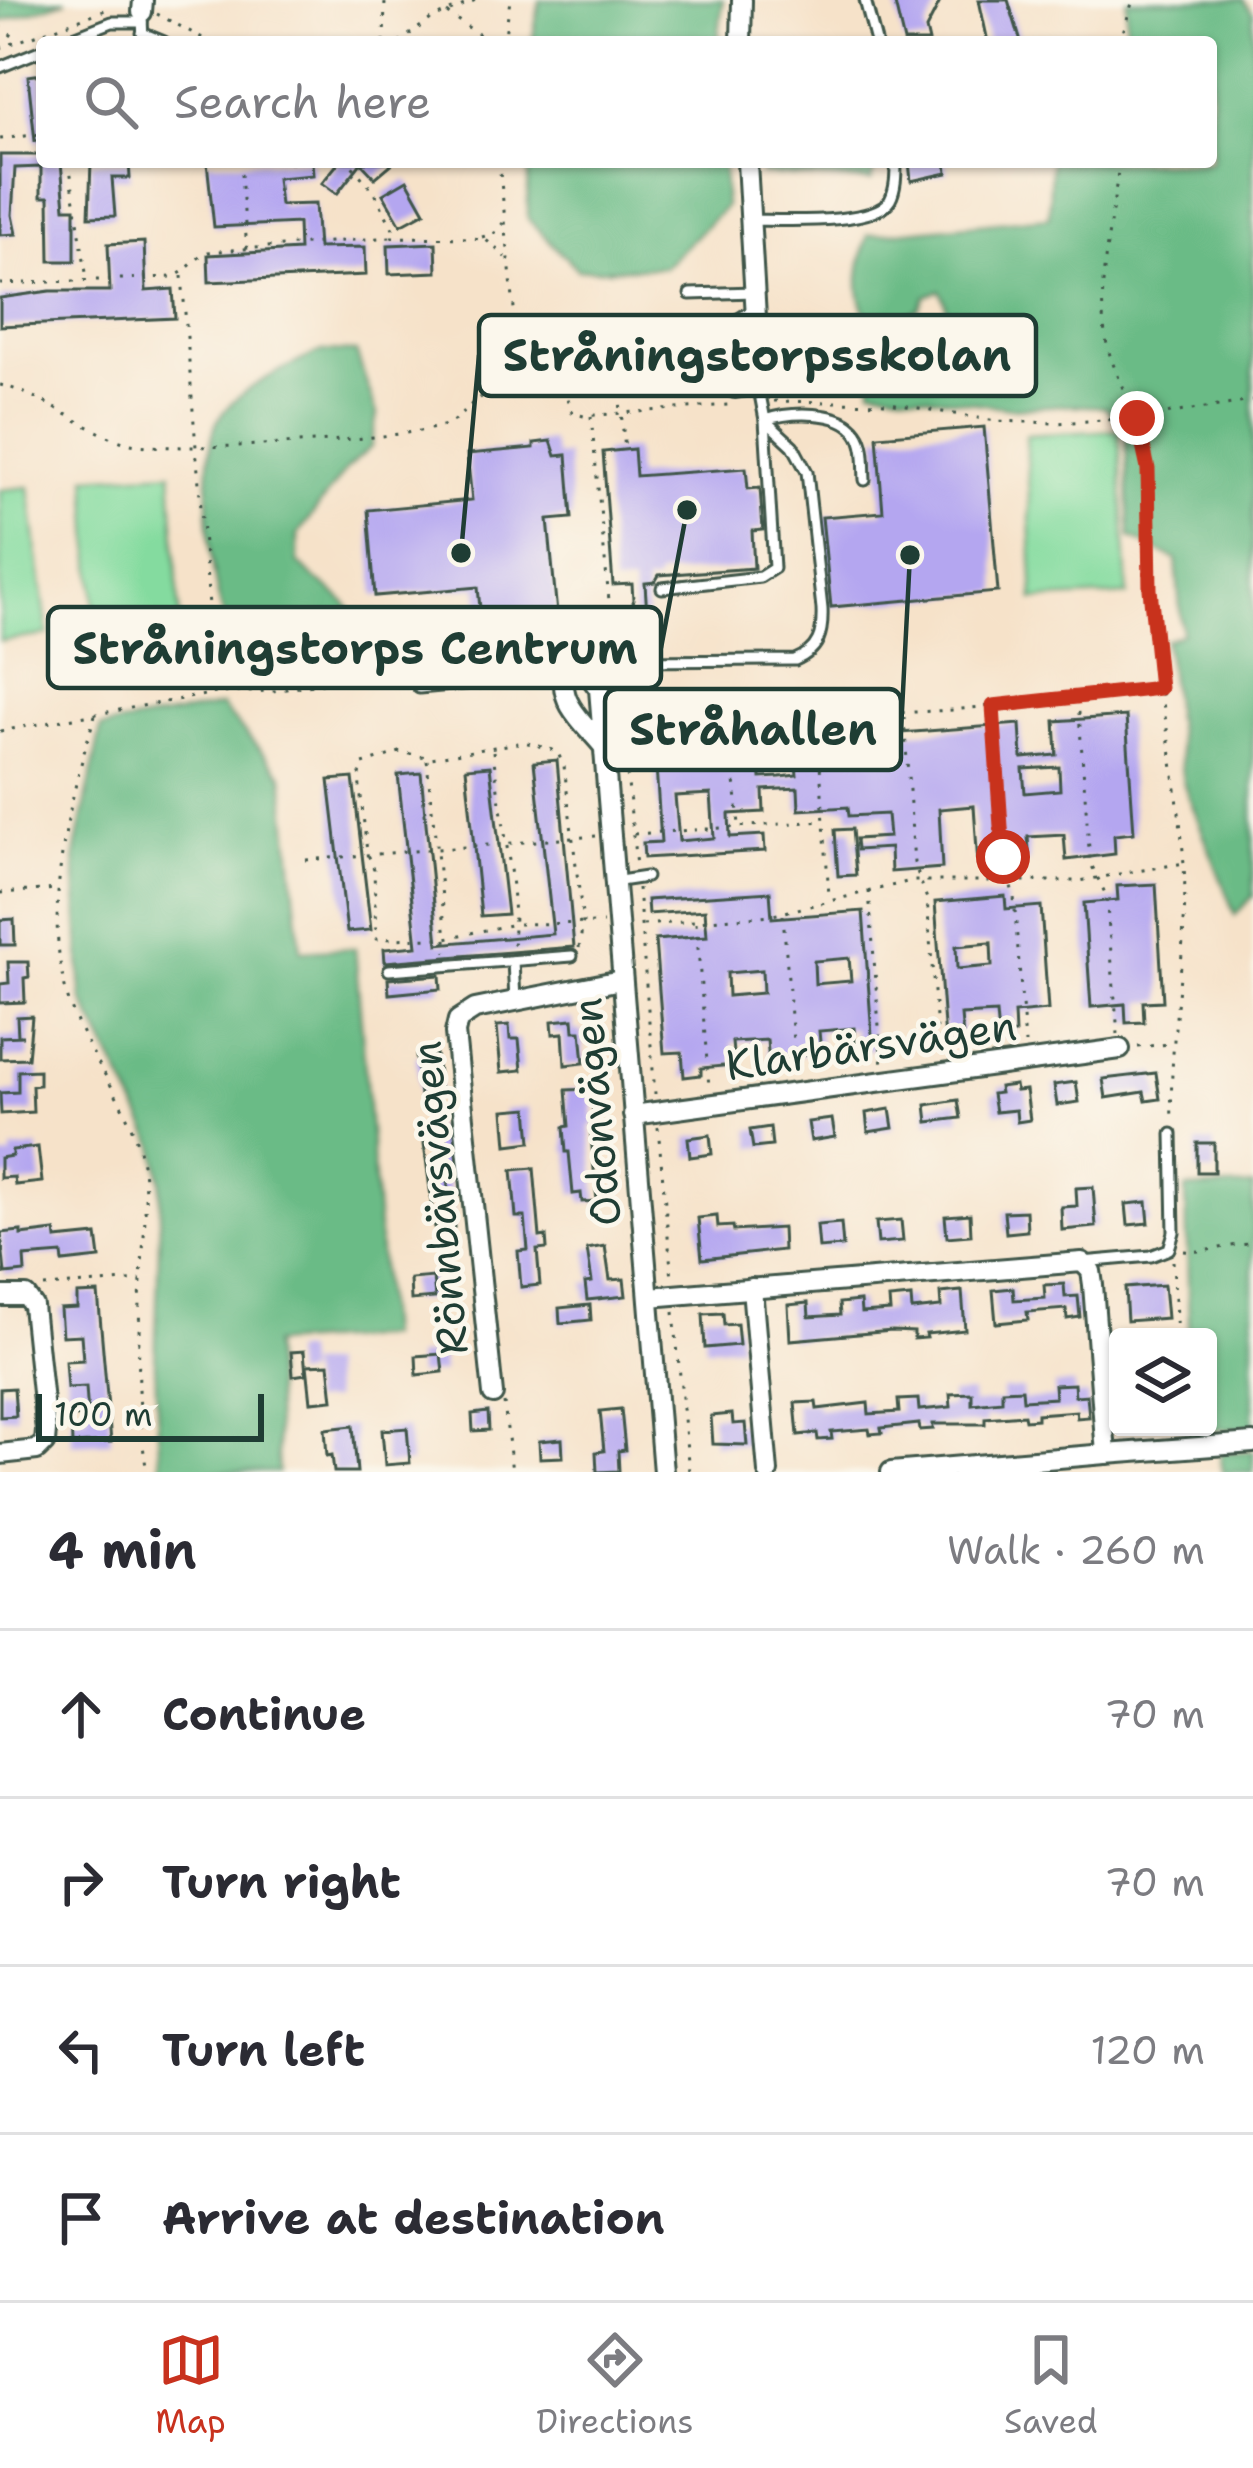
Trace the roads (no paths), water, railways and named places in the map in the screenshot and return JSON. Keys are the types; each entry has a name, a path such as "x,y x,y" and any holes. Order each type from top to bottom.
{"street":[{"path":"741,36 742,0"},
{"path":"747,168 756,324 759,393 724,383 714,363 719,344 736,326 756,324"},
{"path":"593,679 586,671 568,666 563,692 603,746"},
{"name":"Odonvägen","path":"593,679 598,688 663,1472"},
{"name":"Rönnbärsvägen","path":"493,1394 455,1033 458,1020 465,1012 621,980"},
{"name":"Klarbärsvägen","path":"633,1115 1120,1049"},
{"path":"649,1297 1082,1262 1091,1271 1093,1285 1106,1454"},
{"path":"752,1288 768,1472"},
{"path":"0,1296 26,1296 36,1322 45,1442 37,1450 0,1454"},
{"path":"891,1472 1253,1443"}],"lane":[{"path":"865,0 874,36"},
{"path":"77,36 112,22 142,22"},
{"path":"0,67 36,52"},
{"path":"750,220 819,220 879,211 891,200 895,168"},
{"path":"690,294 754,292"},
{"path":"756,324 850,329"},
{"path":"662,588 760,578 774,568 766,420 759,393"},
{"path":"766,420 814,416 851,426 860,438 866,480"},
{"path":"593,679 615,659 795,660 818,643 822,609 807,472 794,446 766,420"},
{"path":"419,688 568,666"},
{"path":"613,882 642,878"},
{"path":"388,970 572,956"},
{"path":"513,961 515,1000"},
{"path":"1082,1262 1151,1256 1169,1249 1174,1232 1172,1134"}],"place":[{"name":"Stråningstorps Centrum","path":"687,510"},
{"name":"Stråningstorpsskolan","path":"461,553"},
{"name":"Stråhallen","path":"910,555"}]}
